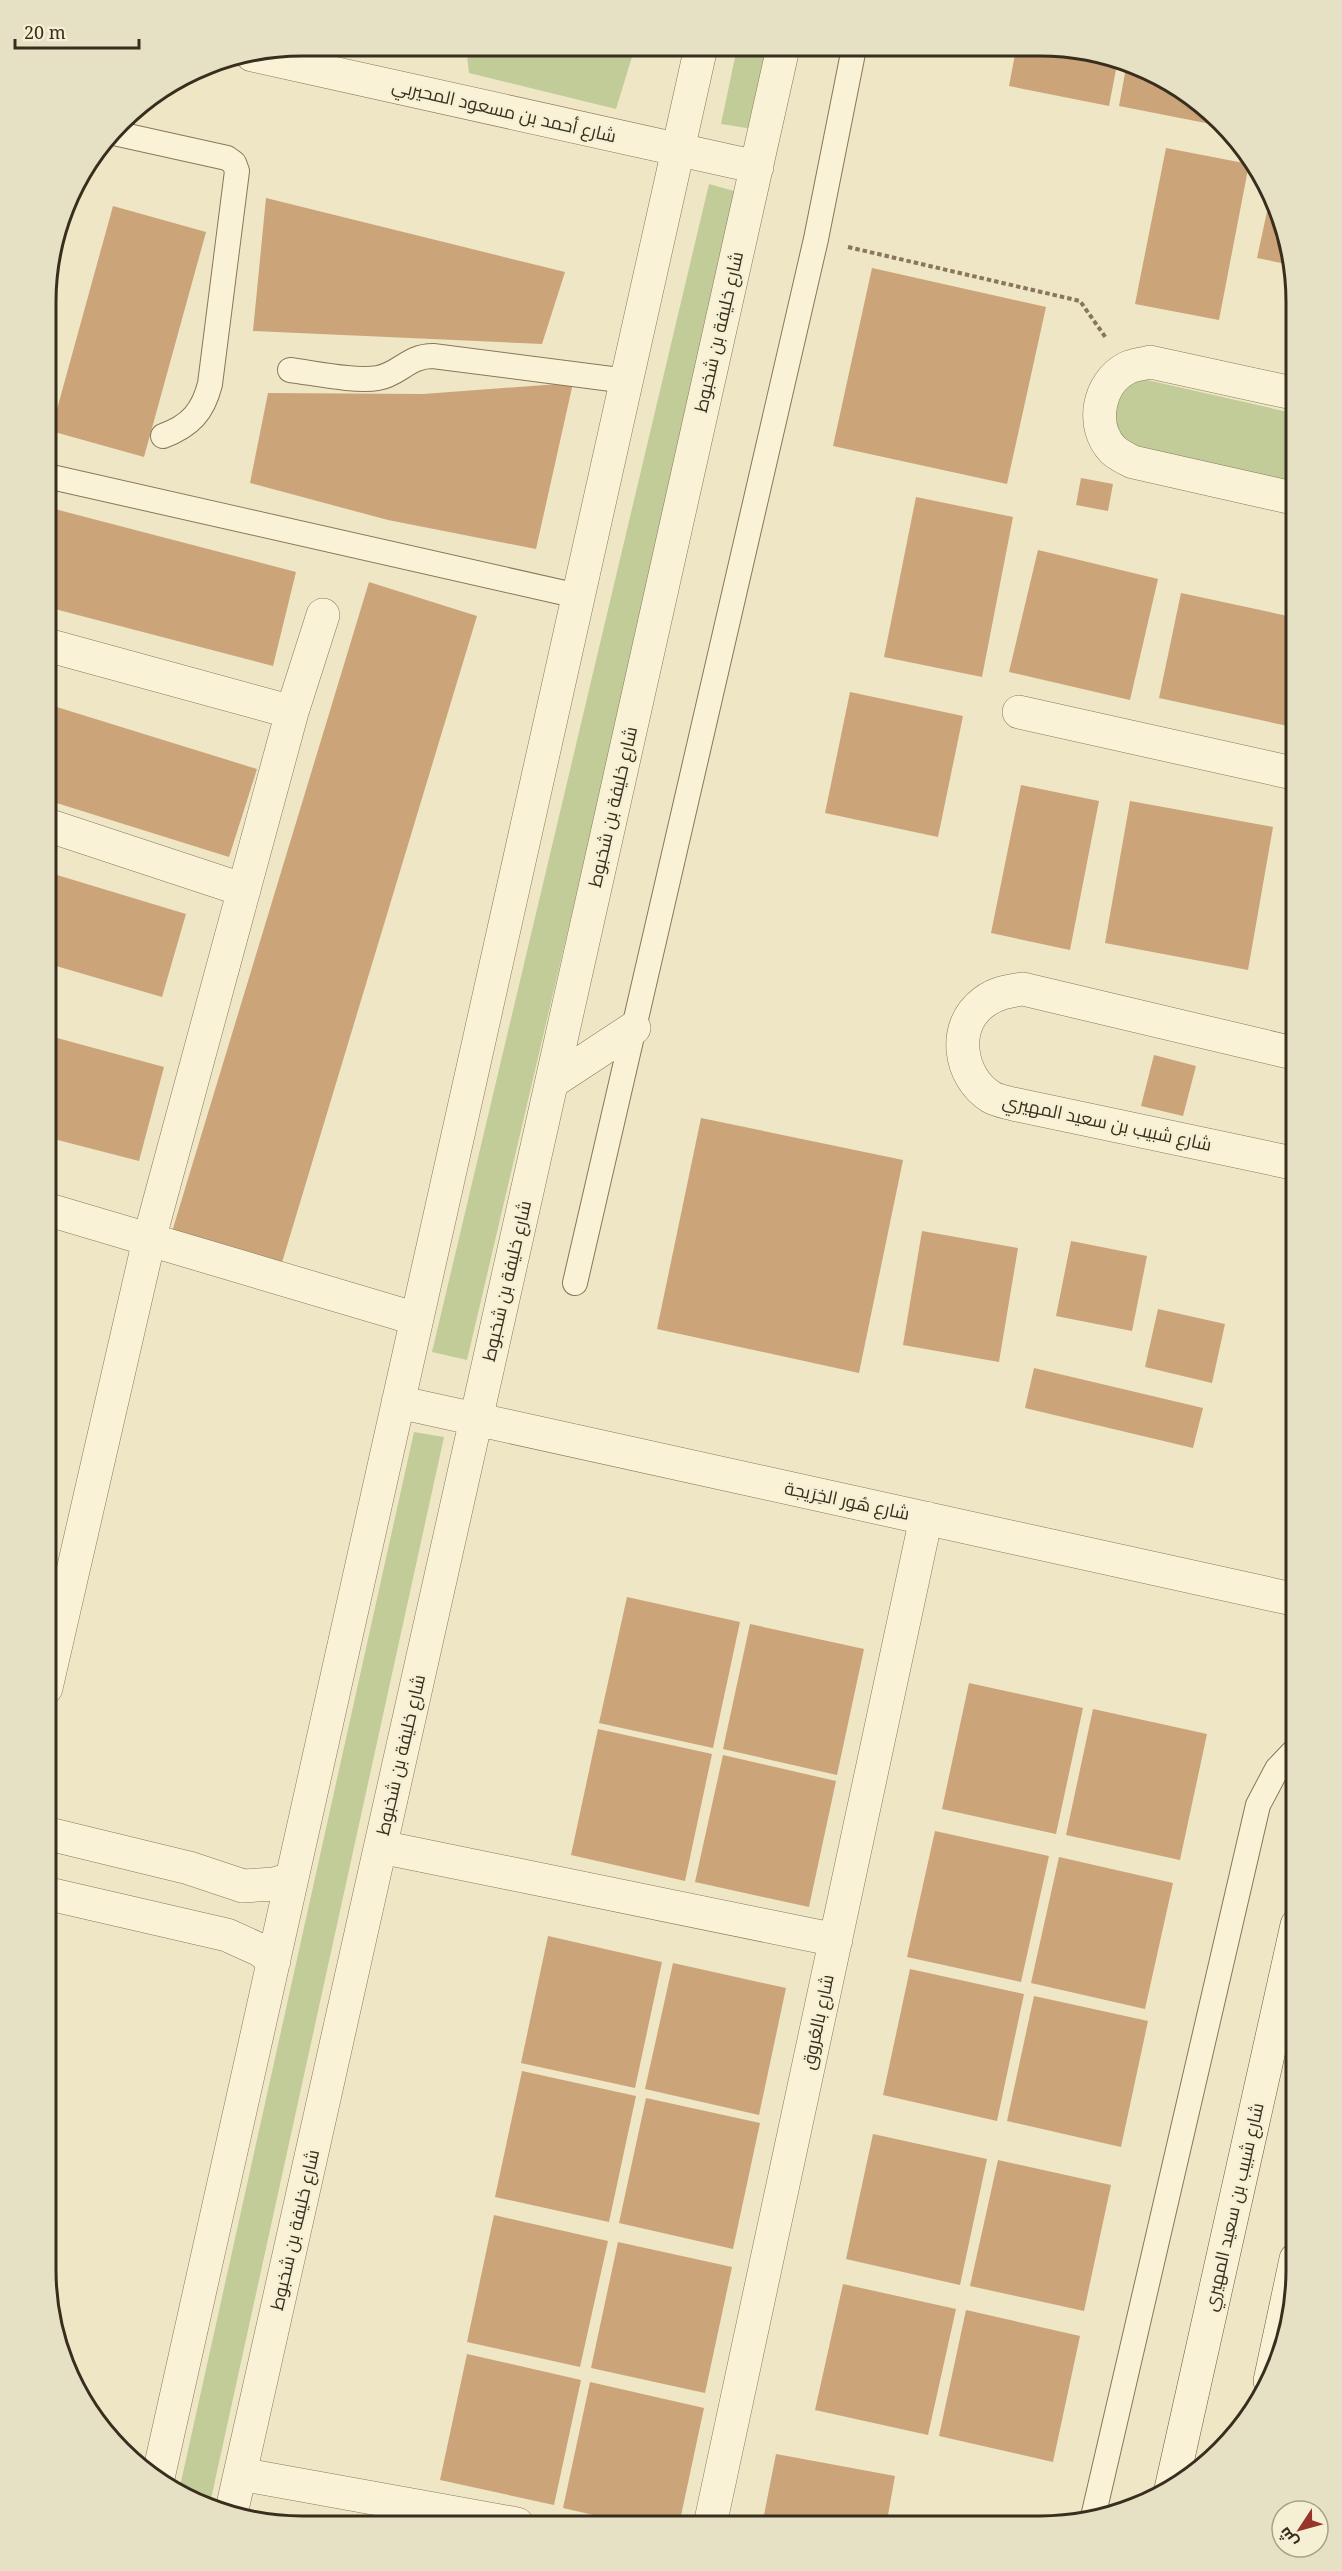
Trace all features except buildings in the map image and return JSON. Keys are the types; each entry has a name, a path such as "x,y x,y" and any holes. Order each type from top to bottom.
{"street":[{"path":"160,2470 699,56"},
{"name":"شارع خليفة بن شخبوط","path":"233,2505 781,56"},
{"name":"شارع أحمد بن مسعود المحيربي","path":"267,58 757,167"},
{"path":"1286,392 1150,362 1127,368 1108,383 1099,405 1101,429 1113,450 1133,462 1286,497"},
{"path":"56,1645 149,1240 292,712 323,615"},
{"path":"56,647 292,712"},
{"path":"1019,712 1286,772"},
{"path":"56,828 243,890"},
{"name":"شارع شبيب بن سعيد المهيري","path":"1286,1051 1023,989 1001,992 982,1003 968,1020 962,1042 964,1064 975,1083 992,1098 1286,1162"},
{"path":"552,1082 634,1028"},
{"path":"56,1212 417,1319"},
{"name":"شارع هُور الخِرَيجة","path":"398,1402 1286,1598"},
{"name":"شارع بالعُروق","path":"712,2516 926,1518"},
{"path":"56,1836 189,1868 243,1886 274,1884 291,1879"},
{"path":"381,1847 836,1940"},
{"path":"56,1896 227,1935 260,1950 274,1961"},
{"name":"شارع شبيب بن سعيد المهيري","path":"1174,2476 1286,1974"},
{"path":"240,2474 473,2516"}],"lane":[{"path":"575,1283 816,239 852,56"},
{"path":"121,135 226,158 234,163 237,171 208,391 201,410 192,421 179,430 163,436"},
{"path":"290,370 370,379 392,373 416,358 433,356 627,381"},
{"path":"56,478 578,596"},
{"path":"1095,2509 1258,1805 1277,1769 1286,1760"}],"path":[{"path":"816,239 1080,301 1127,368"}],"green space":[{"path":"467,56 632,56 616,109 469,73"},
{"path":"735,56 769,56 753,129 721,124"},
{"path":"709,184 741,193 467,1360 432,1352"},
{"path":"1125,375 1286,412 1286,493 1117,457 1109,412"},
{"path":"414,1432 444,1437 211,2498 181,2484"}]}
